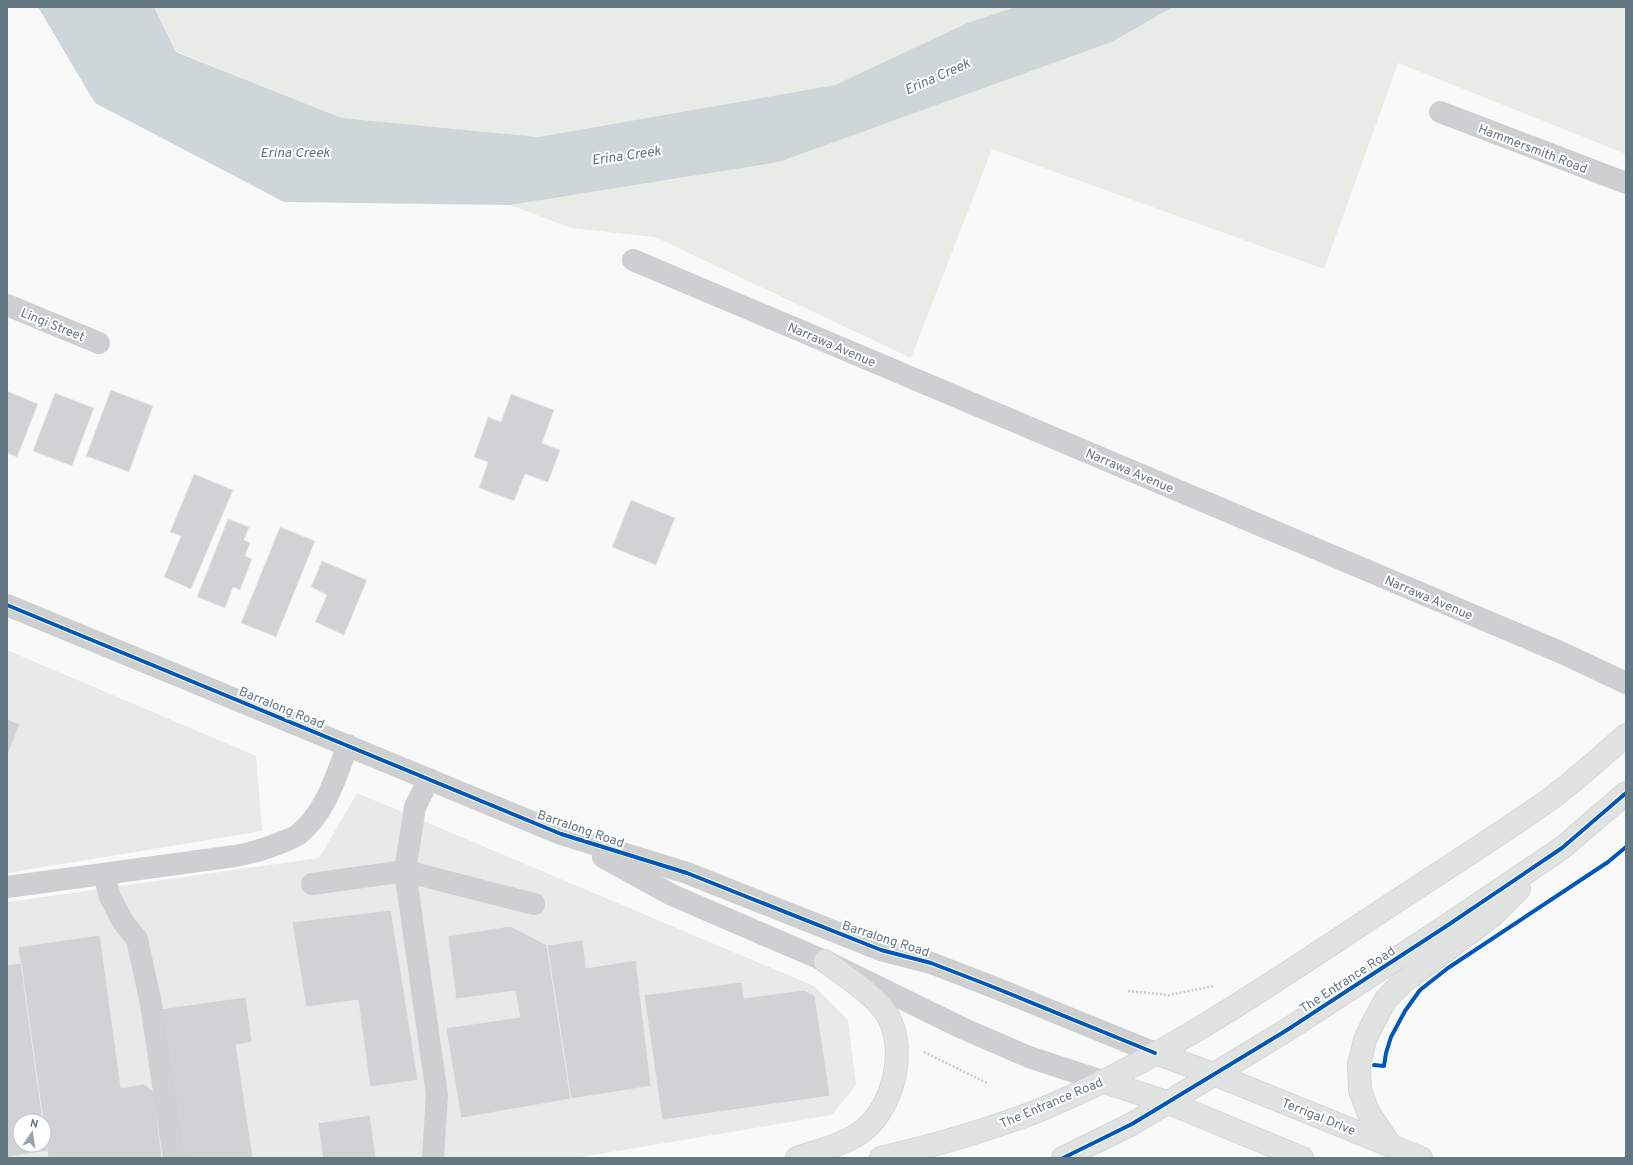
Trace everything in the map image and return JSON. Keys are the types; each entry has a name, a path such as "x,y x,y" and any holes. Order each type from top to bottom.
{"main road":[{"name":"The Entrance Road","path":"881,1158 959,1137 1019,1117 1102,1081 1155,1053 1257,993 1547,801 1598,760 1626,735"},
{"name":"The Entrance Road","path":"1063,1158 1132,1124 1216,1075 1439,932 1562,848 1626,793"},
{"path":"1390,1145 1368,1112 1360,1090 1359,1065 1365,1040 1386,999 1403,982 1492,916 1562,848"},
{"path":"797,1158 848,1140 865,1129 878,1114 896,1075 897,1051 894,1030 885,1011 869,994 825,961"},
{"name":"Terrigal Drive","path":"1155,1053 1216,1075 1421,1158"},
{"path":"1102,1081 1169,1103 1302,1158"}],"street":[{"name":"Hammersmith Road","path":"1440,112 1626,183"},
{"name":"Narrawa Avenue","path":"633,260 1560,652 1626,683"},
{"name":"Lingi Street","path":"7,305 99,343"},
{"name":"Barralong Road","path":"7,605 561,834 687,874 881,950 930,963 1155,1053"},
{"path":"7,888 260,851 298,835 314,818 328,796 348,745"},
{"path":"429,779 415,807 405,871 437,1094 434,1158"},
{"name":"Barralong Road","path":"561,834 672,895 825,961 962,1028 1034,1059 1102,1081"},
{"path":"312,884 405,871 534,904"},
{"path":"104,874 110,898 123,922 137,939 152,1012 174,1158"}],"path":[{"path":"1128,991 1169,995 1214,986"},
{"path":"924,1052 989,1084"}],"shaded area":[{"path":"154,7 1015,7 967,23 835,85 538,137 342,118 176,51"},
{"path":"1173,7 1626,7 1626,154 1398,63 1324,269 992,149 911,358 655,237 571,228 510,205 779,162 1112,42"},
{"path":"7,650 256,756 262,831 7,873"},
{"path":"357,793 814,986 848,1020 856,1085 832,1115 575,1158 7,1158 7,902 319,858"}],"water":[{"name":"Erina Creek","path":"38,7 154,7 176,52 342,118 538,137 835,85 967,23 1015,7 1173,7 1112,42 779,162 510,205 284,202 95,103"}],"building":[{"path":"111,390 153,406 129,472 86,456"},
{"path":"7,391 38,404 17,457 7,453"},
{"path":"55,393 94,408 72,466 33,451"},
{"path":"511,394 554,410 542,443 560,450 548,482 525,474 514,501 479,488 488,462 474,457 488,417 501,422"},
{"path":"194,474 233,490 191,589 164,577 181,536 170,532"},
{"path":"631,500 675,518 656,565 612,547"},
{"path":"228,519 249,527 244,540 250,543 245,556 252,559 240,590 233,587 225,608 197,597"},
{"path":"280,527 315,541 276,637 241,623"},
{"path":"322,561 367,580 344,635 315,622 327,595 311,587"},
{"path":"7,719 20,724 7,757"},
{"path":"391,910 418,1080 370,1087 358,1000 306,1007 292,922"},
{"path":"510,926 547,945 571,1099 461,1118 446,1028 520,1017 515,991 456,999 448,936"},
{"path":"100,935 121,1088 144,1084 154,1092 162,1158 48,1158 47,1153 52,1153 52,1113 42,1113 18,947"},
{"path":"583,940 586,968 636,960 651,1086 571,1099 547,945"},
{"path":"21,963 42,1113 12,1113 12,1153 34,1153 7,1157 7,965"},
{"path":"742,982 744,998 804,990 815,996 830,1096 662,1120 644,995"},
{"path":"246,997 252,1042 236,1045 253,1158 182,1158 160,1009"},
{"path":"370,1115 376,1158 323,1158 318,1123"}],"cycle path":[{"path":"7,605 561,834 687,873 881,950 931,963 1155,1053"},
{"path":"1063,1158 1132,1124 1287,1030 1445,927 1562,848 1626,793"},
{"path":"1374,1065 1384,1066 1391,1037 1405,1011 1420,990 1448,968 1608,862 1626,847"}]}
